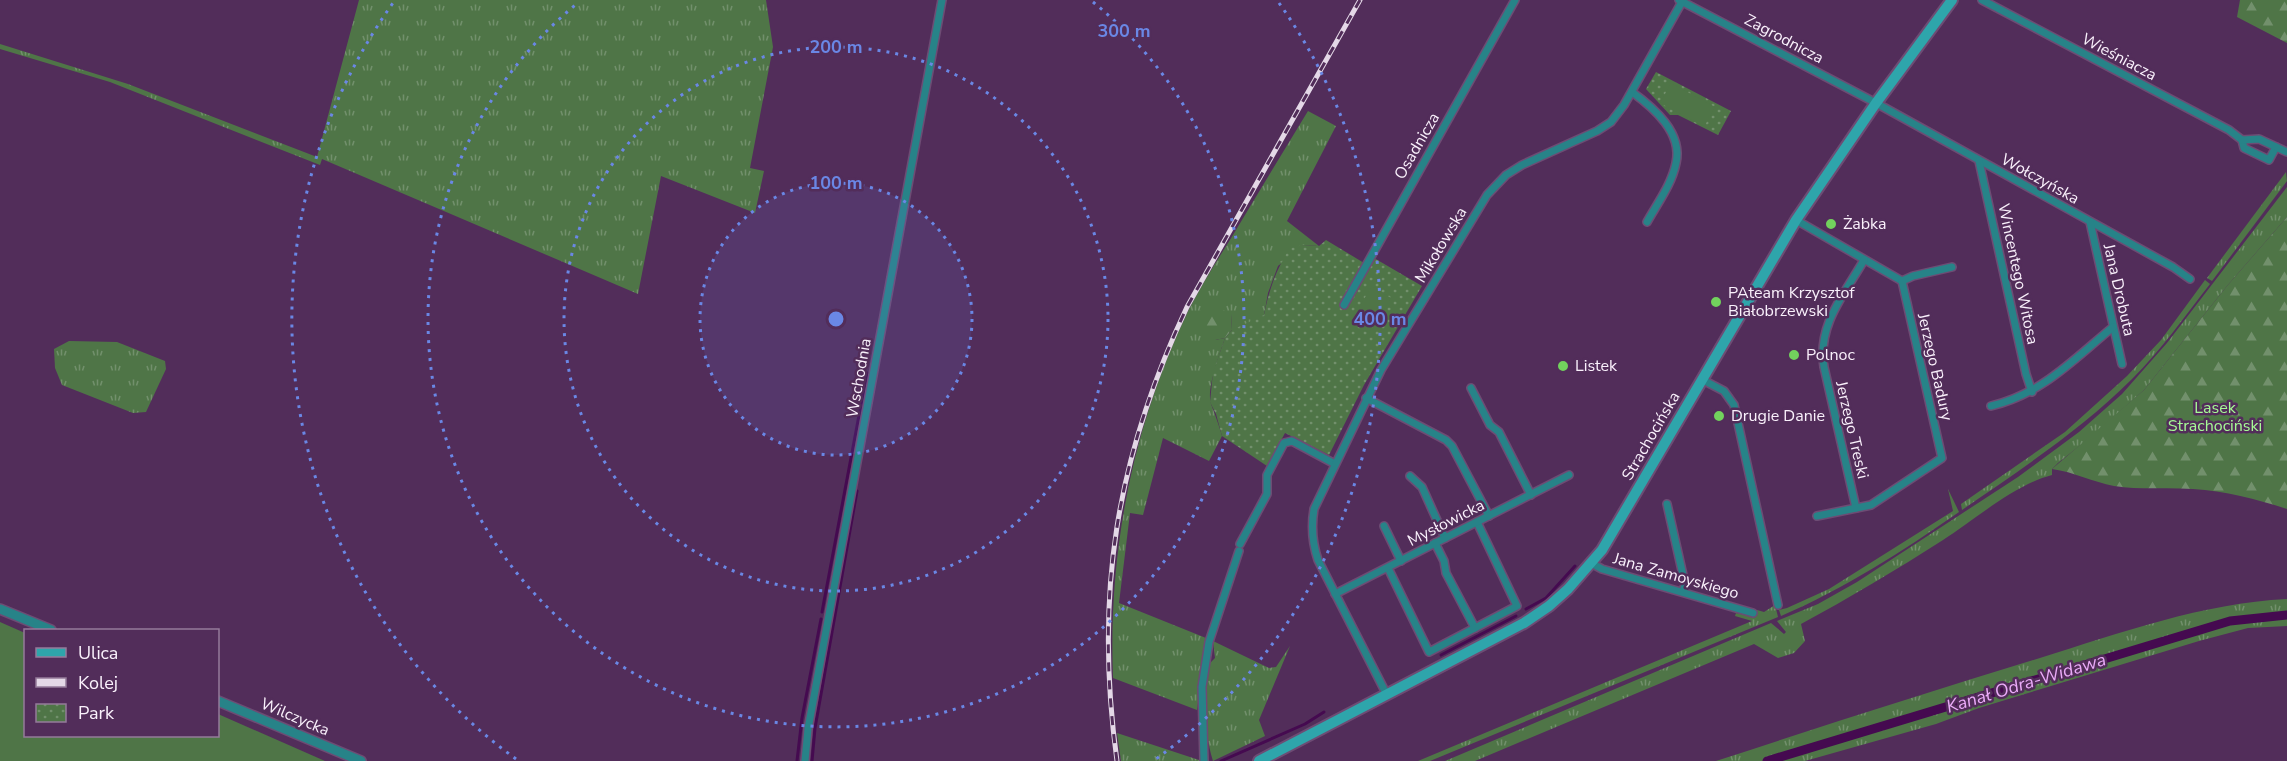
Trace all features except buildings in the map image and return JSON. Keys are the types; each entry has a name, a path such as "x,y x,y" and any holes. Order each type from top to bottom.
{"main road":[{"name":"Strachocińska","path":"1259,761 1530,619 1569,589 1592,563 1625,511 1796,220 1876,103 1952,0"}],"street":[{"name":"Wschodnia","path":"805,761 808,729 942,0"},
{"name":"Osadnicza","path":"1344,305 1515,0"},
{"name":"Wieśniacza","path":"1982,0 2229,130 2242,140 2244,148 2269,160 2276,147"},
{"name":"Zagrodnicza","path":"1681,1 1876,103"},
{"name":"Mikołowska","path":"1387,695 1318,560 1312,540 1311,524 1314,508 1366,398 1396,344 1494,186 1522,165 1598,131 1611,122 1632,92 1681,1"},
{"path":"1632,92 1643,99 1667,124 1674,136 1677,150 1677,163 1672,176 1647,222"},
{"name":"Wołczyńska","path":"1876,103 2173,267 2190,279"},
{"name":"Wieśniacza","path":"2242,140 2259,139 2287,152"},
{"name":"Wincentego Witosa","path":"1979,161 2026,374 2032,392"},
{"path":"1796,220 1902,281 1913,276 1952,267"},
{"name":"Jana Drobuta","path":"2090,222 2122,364"},
{"name":"Jerzego Treski","path":"1856,508 1824,367 1822,344 1827,325 1864,260"},
{"name":"Jerzego Badury","path":"1856,508 1871,505 1942,458 1902,281"},
{"path":"1991,406 2013,401 2032,392 2113,327"},
{"path":"1701,379 1724,391 1734,405 1778,605"},
{"path":"1471,388 1490,425 1498,432 1531,495"},
{"path":"1366,398 1446,440 1452,446 1489,516"},
{"path":"1204,761 1202,687 1209,642 1239,547 1267,494 1267,475 1284,443 1292,441 1335,464"},
{"name":"Mysłowicka","path":"1335,594 1569,475"},
{"path":"1410,476 1422,487 1445,538"},
{"path":"1667,504 1685,584 1683,592"},
{"path":"1817,516 1856,508"},
{"path":"1388,568 1429,652 1517,606 1477,522"},
{"path":"1384,526 1401,561"},
{"path":"1435,543 1444,561 1446,573 1475,628"},
{"name":"Jana Zamoyskiego","path":"1592,563 1602,569 1754,613"},
{"path":"0,609 49,629"},
{"name":"Wilczycka","path":"219,701 361,761"}],"green space":[{"path":"359,0 766,0 773,47 750,168 764,171 755,213 661,176 638,294 322,159 320,165 110,82 0,49 0,44 128,84 317,157"},
{"path":"2240,0 2287,0 2287,43 2237,17"},
{"path":"1656,72 1731,111 1718,135 1678,115 1670,115 1646,89"},
{"path":"1671,83 1715,107 1704,127 1660,103"},
{"path":"1308,111 1336,126 1287,221 1319,246 1303,245 1278,266 1268,293 1264,315 1242,338 1232,330 1231,314 1215,340 1225,338 1210,389 1211,404 1222,436 1209,461 1163,438 1143,515 1130,513 1119,603 1206,638 1197,710 1113,678 1115,583 1128,489 1153,397 1169,353 1189,309"},
{"path":"2286,172 2287,181 2212,281 2207,278"},
{"path":"2287,187 2287,217 2227,286 2144,390 2058,463 2052,469 2052,475 2010,494 1908,562 1801,624 1805,641 1794,653 1778,658 1754,644 1475,761 1445,761 1771,623 1784,634 1786,632 1777,621 1818,604 1857,582 2018,477 2079,432 2122,394 2167,343"},
{"name":"Lasek Strachociński","path":"2287,217 2287,509 2217,492 2183,488 2114,486 2052,469 2144,390 2227,286"},
{"path":"1326,240 1369,266 1374,258 1422,286 1364,385 1329,455 1285,433 1267,466 1222,436 1210,402 1213,372 1225,338 1232,330 1264,315 1274,280 1290,248 1303,245 1319,246"},
{"path":"2205,280 2210,284 2172,333 2143,368 2112,398 2050,448 1962,510 1961,504 2065,432 2127,376 2161,340"},
{"path":"1372,286 1391,298 1369,333 1350,322"},
{"path":"1215,306 1231,314 1232,330 1225,338 1215,340 1199,332 1196,320 1201,310"},
{"path":"69,341 117,342 165,361 166,369 146,412 133,413 62,385 55,368 54,349"},
{"path":"1948,489 1959,512 1873,568 1828,594 1781,616 1779,610 1829,589 1953,511"},
{"path":"2287,599 2287,626 2248,628 2199,641 1979,708 1936,724 1805,761 1716,761 2162,621 2224,606"},
{"path":"1775,605 1778,617 1430,761 1418,761 1752,621 1735,616 1736,613 1754,617 1757,610 1764,612"},
{"path":"0,622 24,633 24,737 219,737 219,714 325,761 0,761"},
{"path":"1213,641 1269,668 1276,667 1290,646 1259,720 1265,736 1213,761 1207,737 1205,712 1209,664 1215,658"},
{"path":"1117,733 1199,760 1199,761 1121,761"}],"waterway":[{"path":"822,612 867,373"},
{"path":"812,761 815,728 857,491"},
{"path":"1526,609 1546,598 1575,566"},
{"name":"Kanał Odra-Widawa","path":"1767,761 2230,621 2287,615"},
{"path":"1441,655 1516,616"},
{"path":"797,761 802,718 821,619"},
{"path":"1221,761 1305,724 1324,712"}],"railway":[{"path":"1117,761 1110,700 1108,641 1110,584 1117,528 1128,473 1143,418 1187,307 1360,0"}],"place":[{"name":"Żabka","path":"1831,224"},
{"name":"PAteam Krzysztof Białobrzewski","path":"1716,302"},
{"name":"Polnoc","path":"1794,355"},
{"name":"Listek","path":"1563,366"},
{"name":"Drugie Danie","path":"1719,416"}]}
